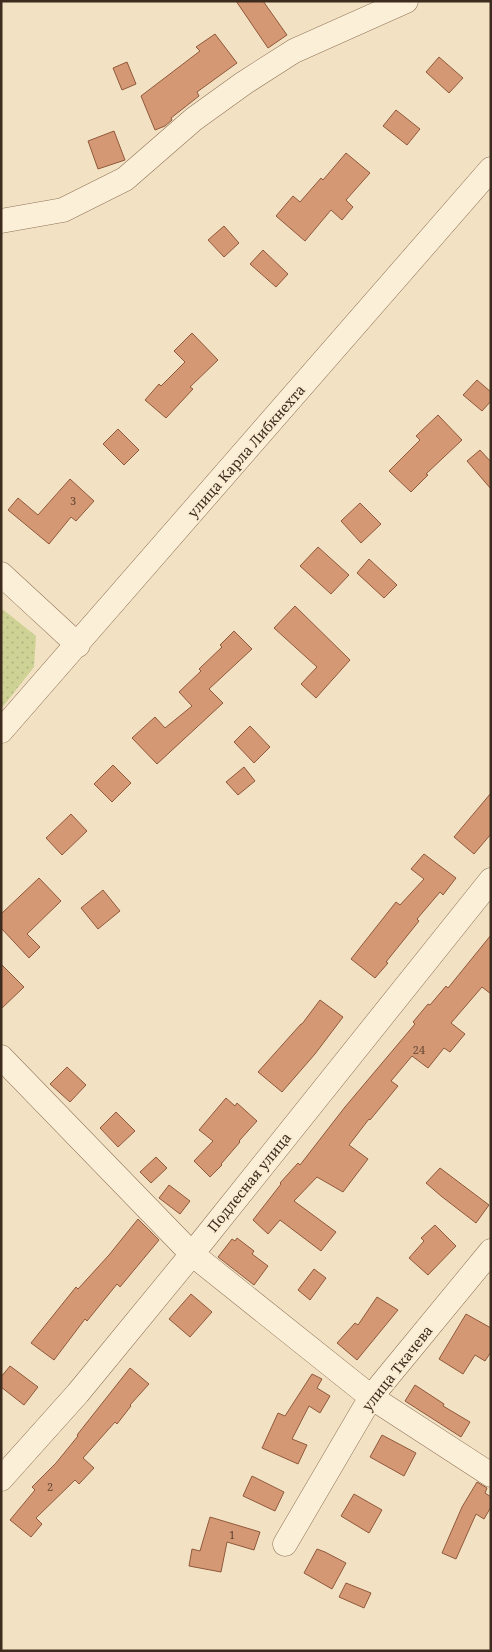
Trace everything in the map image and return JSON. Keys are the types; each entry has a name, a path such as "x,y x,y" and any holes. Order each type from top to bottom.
{"street":[{"path":"1,221 64,210 125,179 194,119 244,82 294,51 406,1"},
{"name":"улица Карла Либкнехта","path":"1,731 78,645 491,169"},
{"path":"1,574 78,645"},
{"name":"Подлесная улица","path":"1,1479 78,1393 192,1254 491,880"},
{"path":"1,1057 192,1254 371,1397 491,1475"},
{"name":"улица Ткачева","path":"285,1544 371,1397 491,1251"}],"green space":[{"path":"1,608 36,636 34,667 1,709"}],"building":[{"path":"236,1 263,1 287,35 268,48"},
{"path":"215,34 237,63 197,92 199,96 171,118 172,120 165,126 155,130 141,96 200,51 196,47"},
{"path":"439,57 463,78 449,93 426,72"},
{"path":"127,62 136,84 122,90 113,68"},
{"path":"396,110 420,129 407,145 383,126"},
{"path":"114,131 125,160 98,169 88,141"},
{"path":"346,153 370,173 346,200 353,207 342,220 331,210 305,241 276,216 293,196 300,202 321,178 323,180"},
{"path":"224,226 239,243 224,257 208,240"},
{"path":"263,250 288,274 276,287 250,264"},
{"path":"192,333 218,360 190,387 193,389 166,418 145,400 159,384 161,386 185,362 174,351"},
{"path":"477,380 491,392 491,401 482,411 463,395"},
{"path":"438,415 462,440 426,474 428,475 411,492 389,471 420,440 416,436"},
{"path":"118,429 139,450 124,465 103,444"},
{"path":"480,450 491,462 491,489 467,461"},
{"path":"70,479 94,501 76,521 71,517 49,544 8,510 18,498 38,515"},
{"path":"360,503 381,524 361,543 341,521"},
{"path":"318,547 349,575 331,594 300,566"},
{"path":"369,559 397,585 384,598 357,573"},
{"path":"295,606 350,660 316,698 301,684 317,667 274,628"},
{"path":"234,631 252,649 209,689 223,703 157,764 132,738 155,717 165,728 192,706 179,692 201,671 199,669 222,647 220,645"},
{"path":"250,726 270,747 254,763 234,742"},
{"path":"113,765 131,783 112,802 94,784"},
{"path":"244,767 255,781 238,795 226,782"},
{"path":"491,793 491,834 474,854 454,837"},
{"path":"71,814 87,831 62,855 46,838"},
{"path":"424,854 456,878 443,895 440,892 417,919 419,921 375,978 351,959 396,902 400,905 424,879 411,869"},
{"path":"39,878 61,901 27,934 40,947 29,958 1,928 1,914"},
{"path":"103,890 120,911 98,929 81,908"},
{"path":"491,935 491,994 482,987 451,1023 465,1034 450,1052 444,1048 428,1068 412,1056 391,1081 398,1086 349,1145 368,1159 343,1192 317,1177 294,1201 336,1232 321,1251 280,1220 268,1234 253,1220 280,1183 298,1163 300,1165 345,1107 415,1024 413,1022 446,986 448,988"},
{"path":"1,964 24,987 1,1009"},
{"path":"320,1000 343,1017 315,1054 282,1092 258,1072 302,1024"},
{"path":"67,1067 86,1085 70,1102 50,1084"},
{"path":"226,1098 235,1106 237,1103 257,1121 210,1177 194,1161 213,1141 199,1130"},
{"path":"116,1112 135,1131 118,1147 100,1128"},
{"path":"156,1157 167,1168 151,1183 140,1172"},
{"path":"440,1168 489,1205 476,1223 426,1183"},
{"path":"169,1185 190,1201 180,1214 159,1198"},
{"path":"138,1219 159,1240 120,1287 117,1284 87,1321 85,1319 54,1360 31,1343 76,1287 78,1289"},
{"path":"435,1225 456,1246 428,1275 409,1258 424,1241 421,1238"},
{"path":"237,1238 254,1251 252,1254 268,1266 254,1285 218,1257 232,1239 235,1241"},
{"path":"314,1269 326,1278 310,1300 298,1290"},
{"path":"191,1294 212,1312 190,1337 169,1319"},
{"path":"377,1297 398,1310 357,1360 337,1343 355,1323 358,1325"},
{"path":"466,1314 491,1328 491,1352 485,1361 475,1355 463,1374 439,1359"},
{"path":"10,1366 38,1387 24,1405 1,1387 1,1377"},
{"path":"130,1368 149,1384 130,1405 117,1424 115,1422 83,1458 94,1468 79,1484 75,1480 36,1518 42,1524 31,1537 10,1520 35,1490 32,1487 56,1463"},
{"path":"312,1374 322,1379 317,1388 330,1396 320,1413 309,1406 292,1439 307,1445 298,1464 262,1448 278,1413 285,1416"},
{"path":"415,1385 444,1404 443,1406 470,1422 461,1437 405,1401"},
{"path":"382,1435 416,1453 404,1476 370,1457"},
{"path":"252,1476 284,1492 275,1511 243,1496"},
{"path":"477,1482 487,1488 485,1493 491,1497 491,1507 484,1519 476,1514 456,1559 442,1553 462,1507"},
{"path":"354,1494 382,1510 369,1533 341,1516"},
{"path":"210,1517 260,1532 254,1550 227,1542 221,1572 189,1566 192,1549 200,1551"},
{"path":"317,1549 346,1563 332,1589 304,1573"},
{"path":"346,1583 371,1593 364,1608 339,1597"}]}
